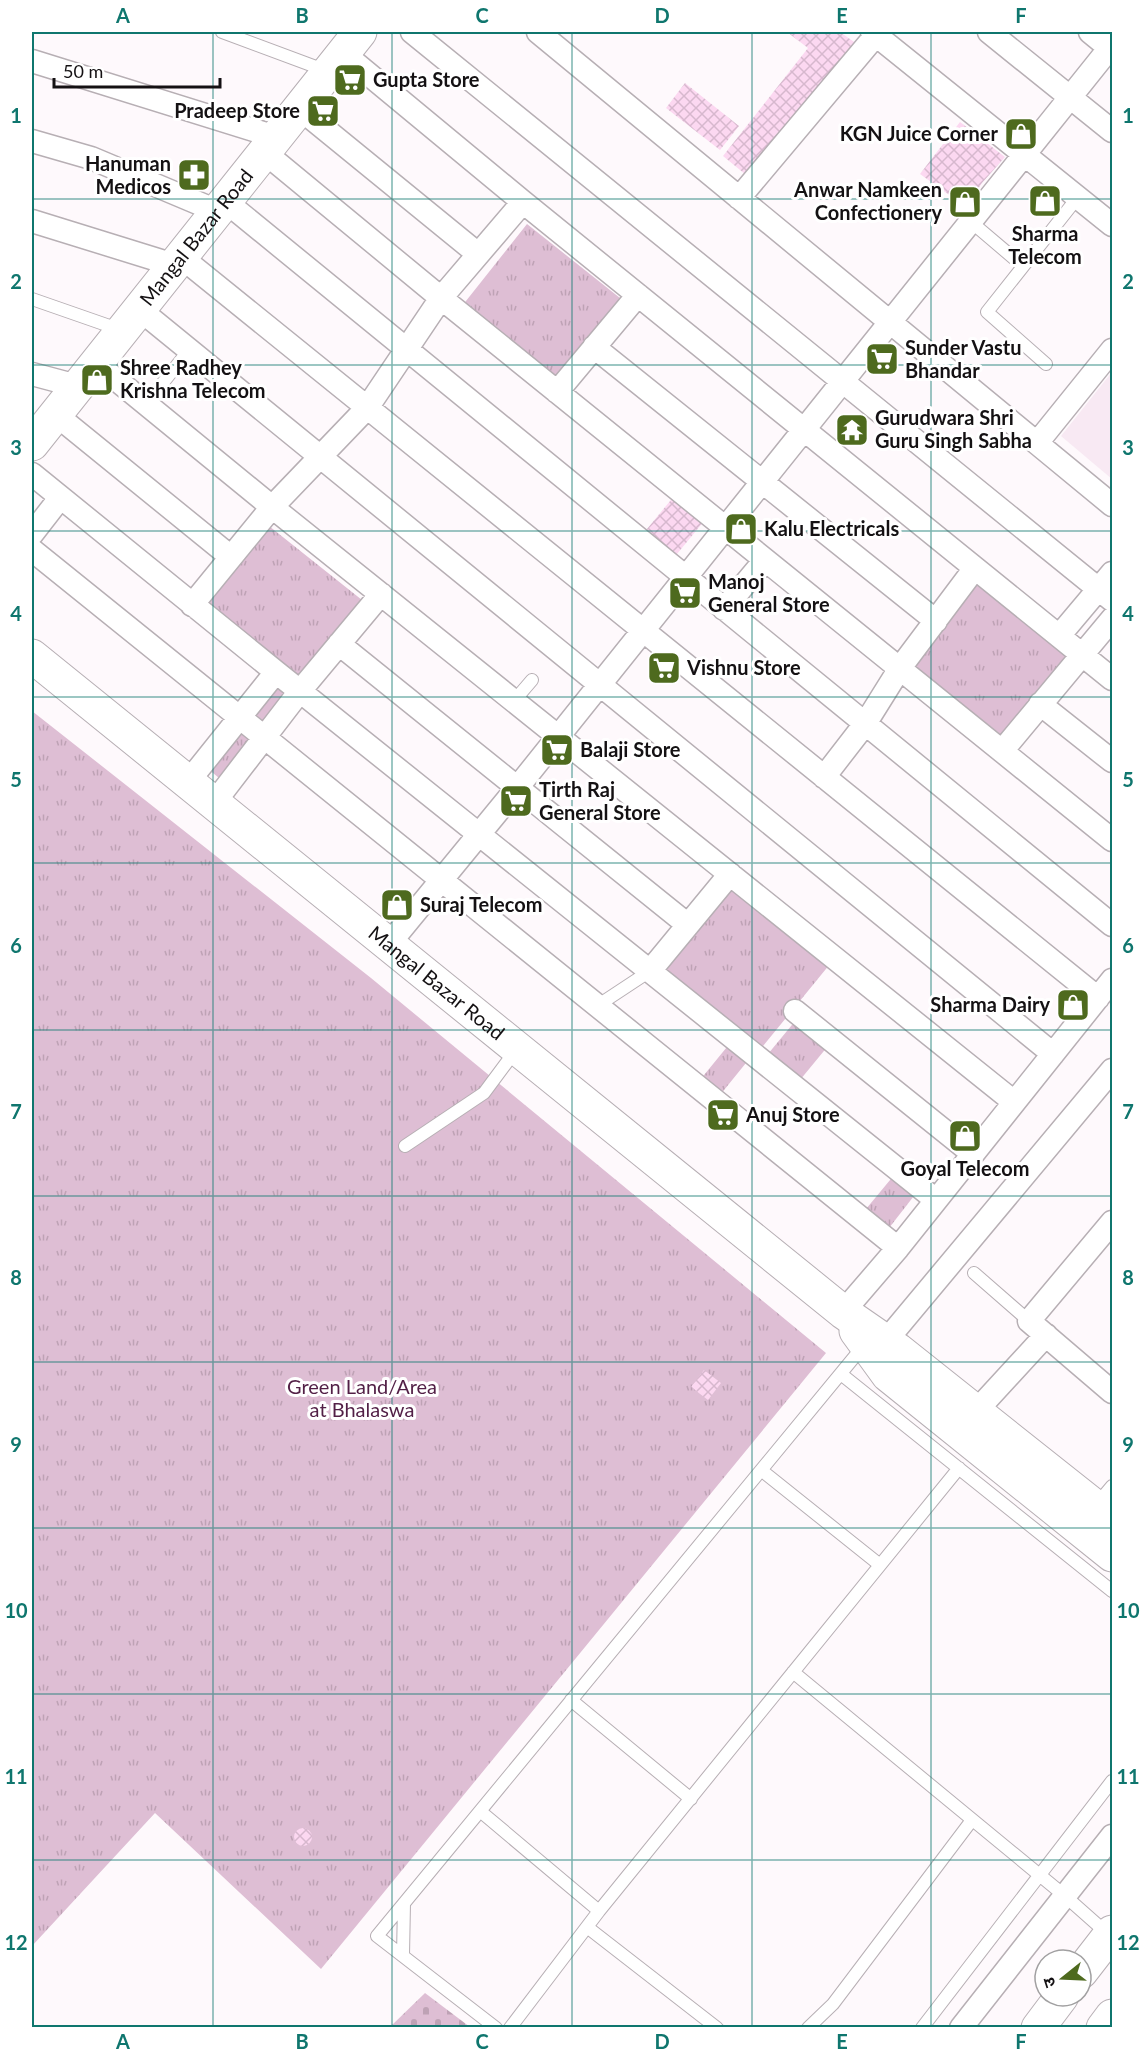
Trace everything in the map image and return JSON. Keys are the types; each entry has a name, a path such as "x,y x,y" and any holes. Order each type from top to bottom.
{"street":[{"path":"412,32 842,382 1108,587 1059,636"},
{"path":"538,32 1113,505"},
{"path":"989,32 1113,131"},
{"path":"389,945 1112,47 1090,32"},
{"path":"739,198 874,33 1113,225"},
{"name":"Mangal Bazar Road","path":"32,444 343,52"},
{"path":"343,52 523,202 1113,679"},
{"path":"32,61 270,145 441,298 1113,840"},
{"path":"299,108 478,254"},
{"path":"32,141 91,158 221,206 407,350 1113,925"},
{"path":"192,605 272,507 367,408 441,298 523,202"},
{"path":"32,221 177,261 367,408 1098,998"},
{"path":"557,392 638,295"},
{"path":"130,320 189,350 1053,1054"},
{"path":"594,347 936,621"},
{"path":"1037,443 1113,350"},
{"path":"32,374 87,374 147,404 272,507 1014,1102"},
{"path":"55,414 231,557"},
{"path":"32,474 192,605 936,1200"},
{"path":"32,534 60,498"},
{"path":"32,550 898,1248"},
{"path":"724,609 765,560"},
{"path":"824,777 865,724 900,668 975,568"},
{"path":"214,803 300,691 381,594"},
{"path":"1002,751 1081,654 1113,619"},
{"path":"339,644 688,925"},
{"name":"Mangal Bazar Road","path":"32,656 843,1312 874,1340 898,1350 967,1422"},
{"path":"188,782 276,672"},
{"path":"1040,704 1113,761"},
{"path":"650,971 730,874"},
{"path":"843,1312 898,1248 1113,980"},
{"path":"795,1011 973,1154"},
{"path":"874,1340 1113,1070"},
{"path":"1113,1222 1029,1321 1113,1392"},
{"path":"967,1422 1047,1335"},
{"path":"967,1422 1107,1504"},
{"path":"967,1422 1113,1556"},
{"path":"961,2028 1113,1836"},
{"path":"1093,1957 1111,1934"},
{"path":"1038,2028 1053,2008"},
{"path":"1103,2028 1113,2016"}],"lane":[{"path":"222,32 343,52"},
{"path":"1046,364 987,312 1078,197"},
{"path":"970,221 1023,266"},
{"path":"32,299 130,320"},
{"path":"147,404 189,350"},
{"path":"514,701 532,680"},
{"path":"597,1006 650,971"},
{"path":"405,1146 484,1094 517,1049"},
{"path":"974,1273 1029,1321"},
{"path":"496,2028 377,1936 841,1374 874,1340"},
{"path":"841,1374 1113,1591"},
{"path":"510,2028 599,1911 959,1468"},
{"path":"761,1470 880,1566"},
{"path":"793,1672 1111,1934"},
{"path":"571,1700 691,1799"},
{"path":"922,2028 1113,1781"},
{"path":"480,1811 599,1911"},
{"path":"808,2028 833,2004 972,1820"},
{"path":"403,1955 404,1903"},
{"path":"587,1927 717,2028"}],"shaded area":[{"path":"1112,372 1112,479 1061,436"}],"green space":[{"path":"527,224 620,298 556,380 462,306"},
{"path":"269,526 362,600 298,681 205,607"},
{"path":"975,581 1068,655 1004,737 910,663"},
{"path":"276,679 294,694 225,783 207,768"},
{"name":"Green Land/Area at Bhalaswa","path":"32,711 371,978 826,1353 321,1969 155,1813 32,1946"},
{"path":"730,883 830,964 759,1051 662,969"},
{"path":"796,1020 828,1046 800,1080 768,1054"},
{"path":"731,1042 750,1058 720,1095 700,1080"},
{"path":"895,1174 917,1192 889,1228 866,1209"},
{"path":"425,1993 470,2027 390,2027"}],"building":[{"path":"787,32 840,32 857,44 751,179 723,156 808,48"},
{"path":"685,83 739,126 720,150 666,108"},
{"path":"960,122 1005,157 982,183 966,207 920,174"},
{"path":"675,495 705,520 672,560 642,535"},
{"path":"704,1370 721,1383 708,1400 691,1387"},
{"path":"303,1828 309,1831 312,1837 309,1843 303,1846 297,1843 294,1837 297,1831"}],"place":[{"name":"Gupta Store","path":"350,80"},
{"name":"Pradeep Store","path":"323,111"},
{"name":"KGN Juice Corner","path":"1021,134"},
{"name":"Hanuman Medicos","path":"194,175"},
{"name":"Sharma Telecom","path":"1045,201"},
{"name":"Anwar Namkeen Confectionery","path":"965,202"},
{"name":"Sunder Vastu Bhandar","path":"882,359"},
{"name":"Shree Radhey Krishna Telecom","path":"97,380"},
{"name":"Gurudwara Shri Guru Singh Sabha","path":"852,430"},
{"name":"Kalu Electricals","path":"741,529"},
{"name":"Manoj General Store","path":"685,593"},
{"name":"Vishnu Store","path":"664,668"},
{"name":"Balaji Store","path":"557,750"},
{"name":"Tirth Raj General Store","path":"516,801"},
{"name":"Suraj Telecom","path":"397,905"},
{"name":"Sharma Dairy","path":"1073,1005"},
{"name":"Anuj Store","path":"723,1115"},
{"name":"Goyal Telecom","path":"965,1136"}]}
